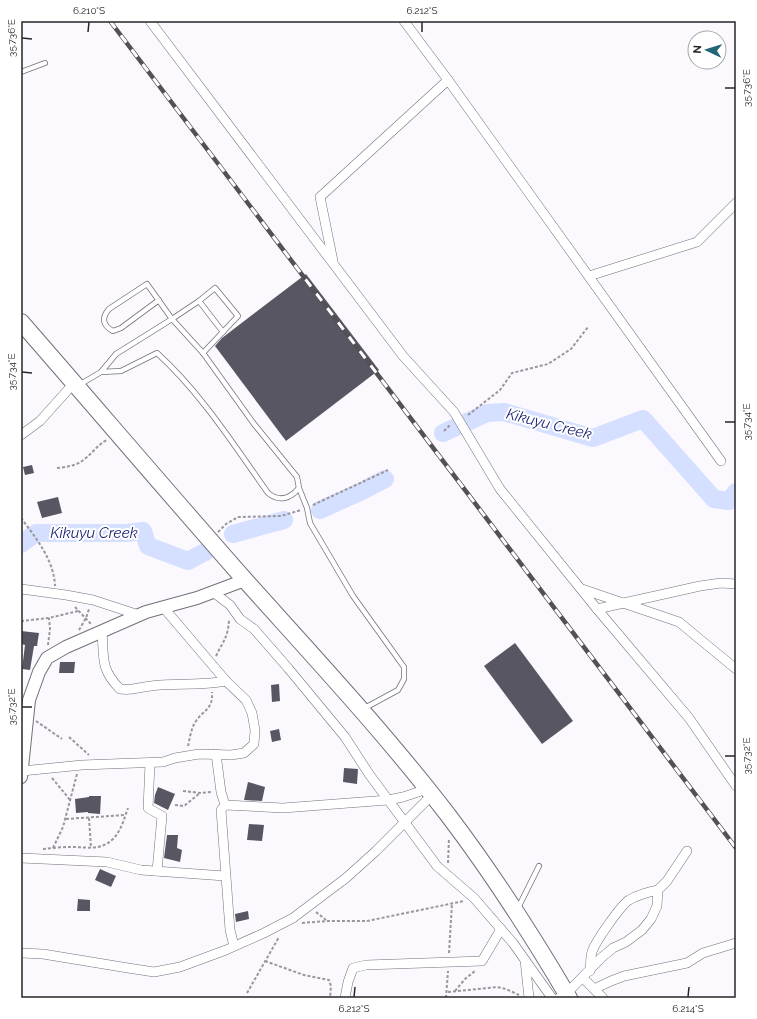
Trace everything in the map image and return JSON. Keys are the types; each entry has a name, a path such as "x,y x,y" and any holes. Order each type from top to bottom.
{"highway":[{"path":"21,322 245,580 361,709 429,792 449,817 516,913 561,997"}],"street":[{"path":"150,21 403,356 454,412 500,489 597,609 689,718 736,786"},
{"path":"404,21 448,80 721,461"},
{"path":"334,265 320,197 448,80"},
{"path":"589,276 697,242 736,203"},
{"path":"21,435 40,421 75,385"},
{"path":"163,607 226,681 246,700 252,713 255,730 254,744 244,754 199,754 162,762 22,769 29,700 39,672 47,658 66,647 139,615 163,607 213,592 245,580"},
{"path":"597,609 700,586 721,583 736,584"},
{"path":"21,589 93,600 139,615"},
{"path":"582,590 679,622 736,669"},
{"path":"213,592 230,605 240,619 254,629 345,737 369,774 437,866 474,898 513,943 525,960 561,997 583,978 601,958 613,948 626,942 642,930 651,919 657,906 658,890"},
{"path":"101,632 104,663 108,675 120,689 135,690 150,686 212,684 226,681"},
{"path":"216,754 221,792 225,805"},
{"path":"150,763 148,808 162,816 157,872"},
{"path":"225,805 283,808 388,800 429,792"},
{"path":"21,953 43,954 154,972 175,969 234,946 291,921 346,878 404,822 429,792"},
{"path":"225,805 221,810 225,876 230,930 234,946"},
{"path":"590,971 592,952 600,937 621,907 637,896 658,890 671,876 686,851"},
{"path":"21,858 107,862 157,872 225,876"},
{"path":"345,998 348,982 353,968 366,965 482,961 501,929"},
{"path":"594,989 611,980 624,976 687,963 703,953 736,943"},
{"path":"525,960 529,998"},
{"path":"583,978 603,998"}],"lane":[{"path":"21,72 45,63"},
{"path":"159,300 121,328 113,331 108,329 104,321 104,315 109,309 146,284 159,300 172,319 204,353 254,424 297,477 298,488 307,508 310,522 353,596 404,667 404,679 398,690 361,709"},
{"path":"102,372 116,354 199,301 215,288 238,316 204,353"},
{"path":"199,301 224,332"},
{"path":"75,385 102,372 121,372 157,353 175,369 222,429 268,493 274,498 284,499 294,494 298,488"},
{"path":"516,913 540,866"}],"path":[{"path":"468,415 500,390 512,374 548,364 571,349 588,327"},
{"path":"444,431 451,424"},
{"path":"57,468 74,465 81,462 100,444 120,436"},
{"path":"21,518 43,549 50,563 55,577 54,593"},
{"path":"66,595 78,611 101,632"},
{"path":"66,647 86,618 93,600"},
{"path":"21,621 49,618 78,611"},
{"path":"47,658 50,629 49,618"},
{"path":"27,715 62,739"},
{"path":"69,737 89,755"},
{"path":"52,848 66,819 79,765"},
{"path":"44,768 71,801"},
{"path":"183,791 201,793 221,792"},
{"path":"175,805 184,806 201,793"},
{"path":"37,849 97,848 105,845 113,839 119,831 128,808"},
{"path":"66,819 125,815"},
{"path":"447,876 449,854 449,817"},
{"path":"89,818 91,848"},
{"path":"246,993 275,943 291,921 367,921 474,898"},
{"path":"446,998 452,903"},
{"path":"309,906 327,921"},
{"path":"265,961 304,975 329,980 331,986 330,998"},
{"path":"447,992 497,987 506,989 524,998"}],"building":[{"path":"306,274 379,370 286,441 215,346 222,338"},
{"path":"32,465 34,473 25,475 23,467"},
{"path":"58,497 62,513 42,518 37,502"},
{"path":"21,631 39,633 37,646 34,646 30,670 22,669 25,645 21,644"},
{"path":"515,643 573,721 542,744 484,666"},
{"path":"60,662 75,662 74,673 59,673"},
{"path":"279,684 280,701 272,702 271,685"},
{"path":"279,729 281,740 272,742 270,731"},
{"path":"344,768 358,769 357,784 343,782"},
{"path":"248,782 265,787 262,801 244,800"},
{"path":"158,787 175,794 168,810 154,803"},
{"path":"89,796 101,796 100,814 88,812 76,813 75,799"},
{"path":"249,824 264,825 262,841 247,840"},
{"path":"167,835 178,835 177,848 182,850 180,862 164,858"},
{"path":"100,869 116,876 111,887 95,880"},
{"path":"78,899 90,900 90,911 77,911"},
{"path":"248,911 249,919 236,922 235,914"}],"waterway":[{"name":"Kikuyu Creek","path":"443,433 487,413 504,412 593,438 643,419 714,499 729,501 736,492"},
{"name":"Kikuyu Creek","path":"320,510 385,479"},
{"name":"Kikuyu Creek","path":"233,534 284,520"},
{"name":"Kikuyu Creek","path":"21,544 36,533 126,533 143,531 148,546 188,561 205,552"}],"railway":[{"path":"110,21 736,848"}]}
